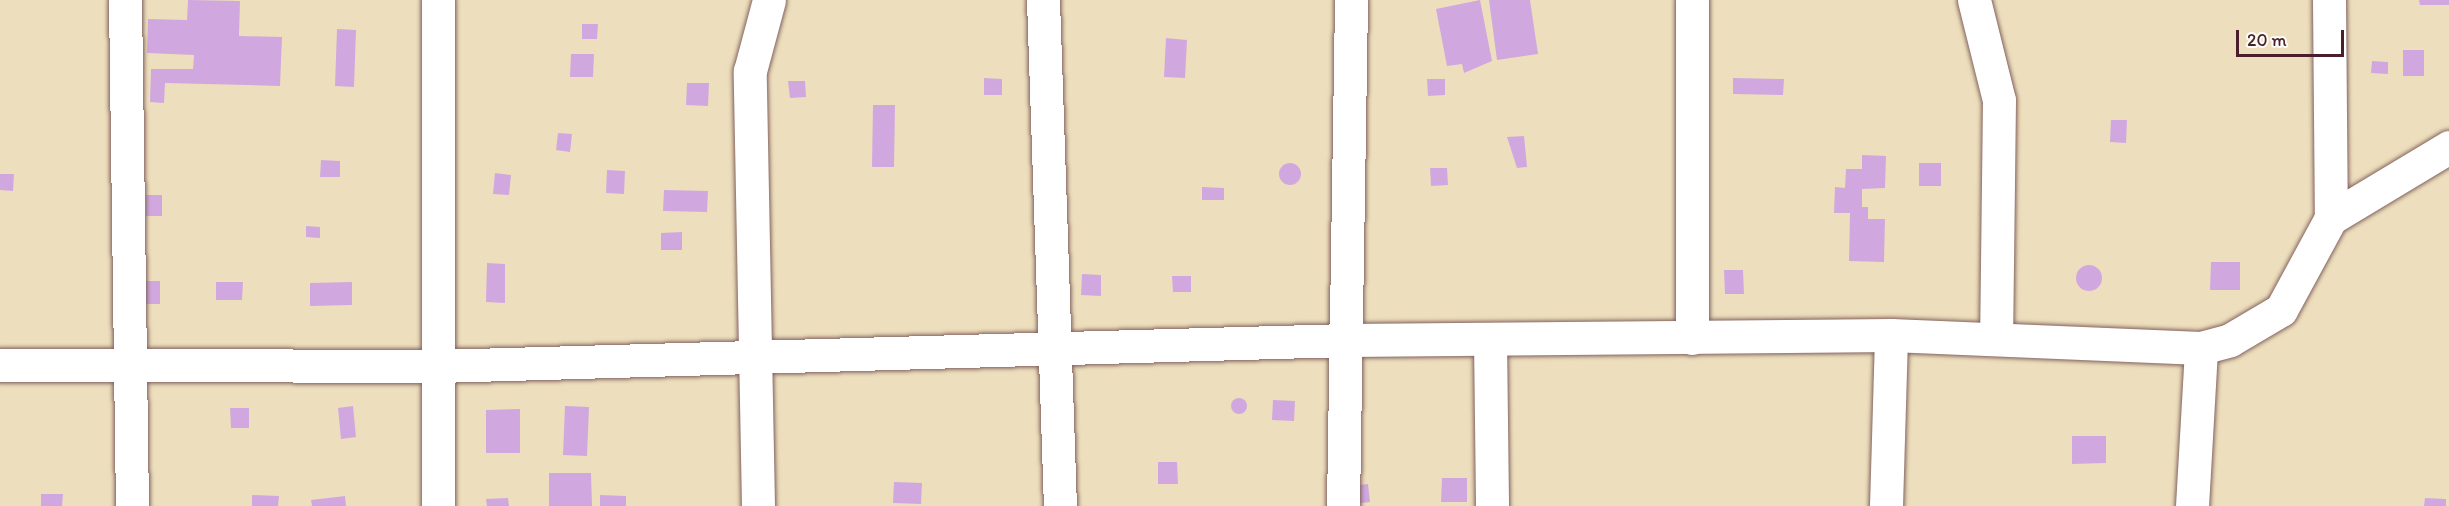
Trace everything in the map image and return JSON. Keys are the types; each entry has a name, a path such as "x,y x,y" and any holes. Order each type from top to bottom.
{"street":[{"path":"125,0 132,506"},
{"path":"438,0 438,506"},
{"path":"758,506 750,71 769,0"},
{"path":"1043,0 1060,506"},
{"path":"1343,506 1351,0"},
{"path":"1692,0 1692,338"},
{"path":"1974,0 1999,100 1996,336"},
{"path":"0,365 438,366 1347,340 1891,335 1996,336 2201,348 2230,340 2281,310 2331,218 2329,0"},
{"path":"2331,218 2449,147"},
{"path":"1886,506 1891,335"},
{"path":"1490,339 1492,506"},
{"path":"2192,506 2201,348"}],"building":[{"path":"188,0 240,1 239,36 282,37 280,86 165,83 164,103 150,102 151,69 193,69 194,55 147,53 148,19 187,20"},
{"path":"1480,0 1492,61 1464,73 1462,64 1447,66 1436,9"},
{"path":"1489,0 1530,0 1538,54 1497,60"},
{"path":"2419,0 2449,0 2449,5 2420,5"},
{"path":"582,24 598,24 597,39 582,39"},
{"path":"337,29 356,30 354,87 335,86"},
{"path":"1166,38 1187,40 1185,78 1164,77"},
{"path":"2403,50 2424,50 2424,76 2403,76"},
{"path":"571,54 594,54 593,77 570,77"},
{"path":"2372,61 2388,62 2388,74 2371,73"},
{"path":"984,78 1002,79 1002,95 984,95"},
{"path":"1733,78 1784,79 1783,95 1733,94"},
{"path":"1427,79 1445,79 1445,95 1428,96"},
{"path":"788,81 805,81 806,97 790,98"},
{"path":"687,83 709,83 708,106 686,105"},
{"path":"873,105 895,105 894,167 872,167"},
{"path":"2111,120 2127,120 2126,143 2110,142"},
{"path":"558,133 572,134 570,152 556,150"},
{"path":"1524,136 1527,167 1517,168 1507,137"},
{"path":"1862,155 1886,156 1885,188 1862,189 1862,207 1868,207 1868,219 1885,219 1884,262 1849,261 1850,213 1834,213 1835,187 1845,188 1846,169 1862,169"},
{"path":"321,160 340,161 340,177 320,177"},
{"path":"1290,163 1298,166 1301,174 1298,182 1290,185 1282,182 1279,174 1282,166"},
{"path":"1919,163 1941,163 1941,186 1919,186"},
{"path":"1430,168 1447,168 1448,185 1431,186"},
{"path":"607,170 625,171 624,194 606,193"},
{"path":"495,173 511,175 509,195 493,194"},
{"path":"0,174 14,174 13,191 0,190"},
{"path":"1202,187 1224,188 1224,200 1202,200"},
{"path":"664,190 708,191 707,212 663,211"},
{"path":"146,195 162,195 162,216 146,216"},
{"path":"306,226 320,227 320,238 306,237"},
{"path":"682,232 682,250 661,250 661,233"},
{"path":"2211,262 2240,262 2240,290 2210,290"},
{"path":"487,263 505,264 505,303 486,302"},
{"path":"2089,265 2098,269 2102,278 2098,287 2089,291 2080,287 2076,278 2080,269"},
{"path":"1724,270 1743,270 1744,294 1725,294"},
{"path":"1082,274 1101,275 1101,296 1081,295"},
{"path":"1172,276 1191,276 1191,292 1173,292"},
{"path":"140,281 160,281 160,304 140,304"},
{"path":"216,282 243,282 242,300 216,300"},
{"path":"352,282 352,305 310,306 310,283"},
{"path":"1239,398 1247,406 1239,414 1231,406"},
{"path":"1273,400 1295,401 1294,421 1272,420"},
{"path":"353,406 356,437 341,439 338,408"},
{"path":"565,406 589,407 587,456 563,455"},
{"path":"230,408 249,408 249,428 231,428"},
{"path":"520,409 520,453 486,453 486,410"},
{"path":"2072,436 2106,436 2106,463 2072,464"},
{"path":"1158,462 1177,462 1178,484 1158,484"},
{"path":"549,473 591,473 592,506 549,506"},
{"path":"1442,478 1467,478 1467,502 1441,502"},
{"path":"894,482 922,483 921,504 893,503"},
{"path":"1368,484 1370,502 1351,504 1350,486"},
{"path":"41,494 63,494 62,506 41,506"},
{"path":"252,495 279,496 278,506 252,506"},
{"path":"600,495 626,496 626,506 600,506"},
{"path":"345,496 346,506 312,506 311,500"},
{"path":"508,498 509,506 487,506 486,499"},
{"path":"2425,498 2446,499 2446,506 2424,506"}]}
